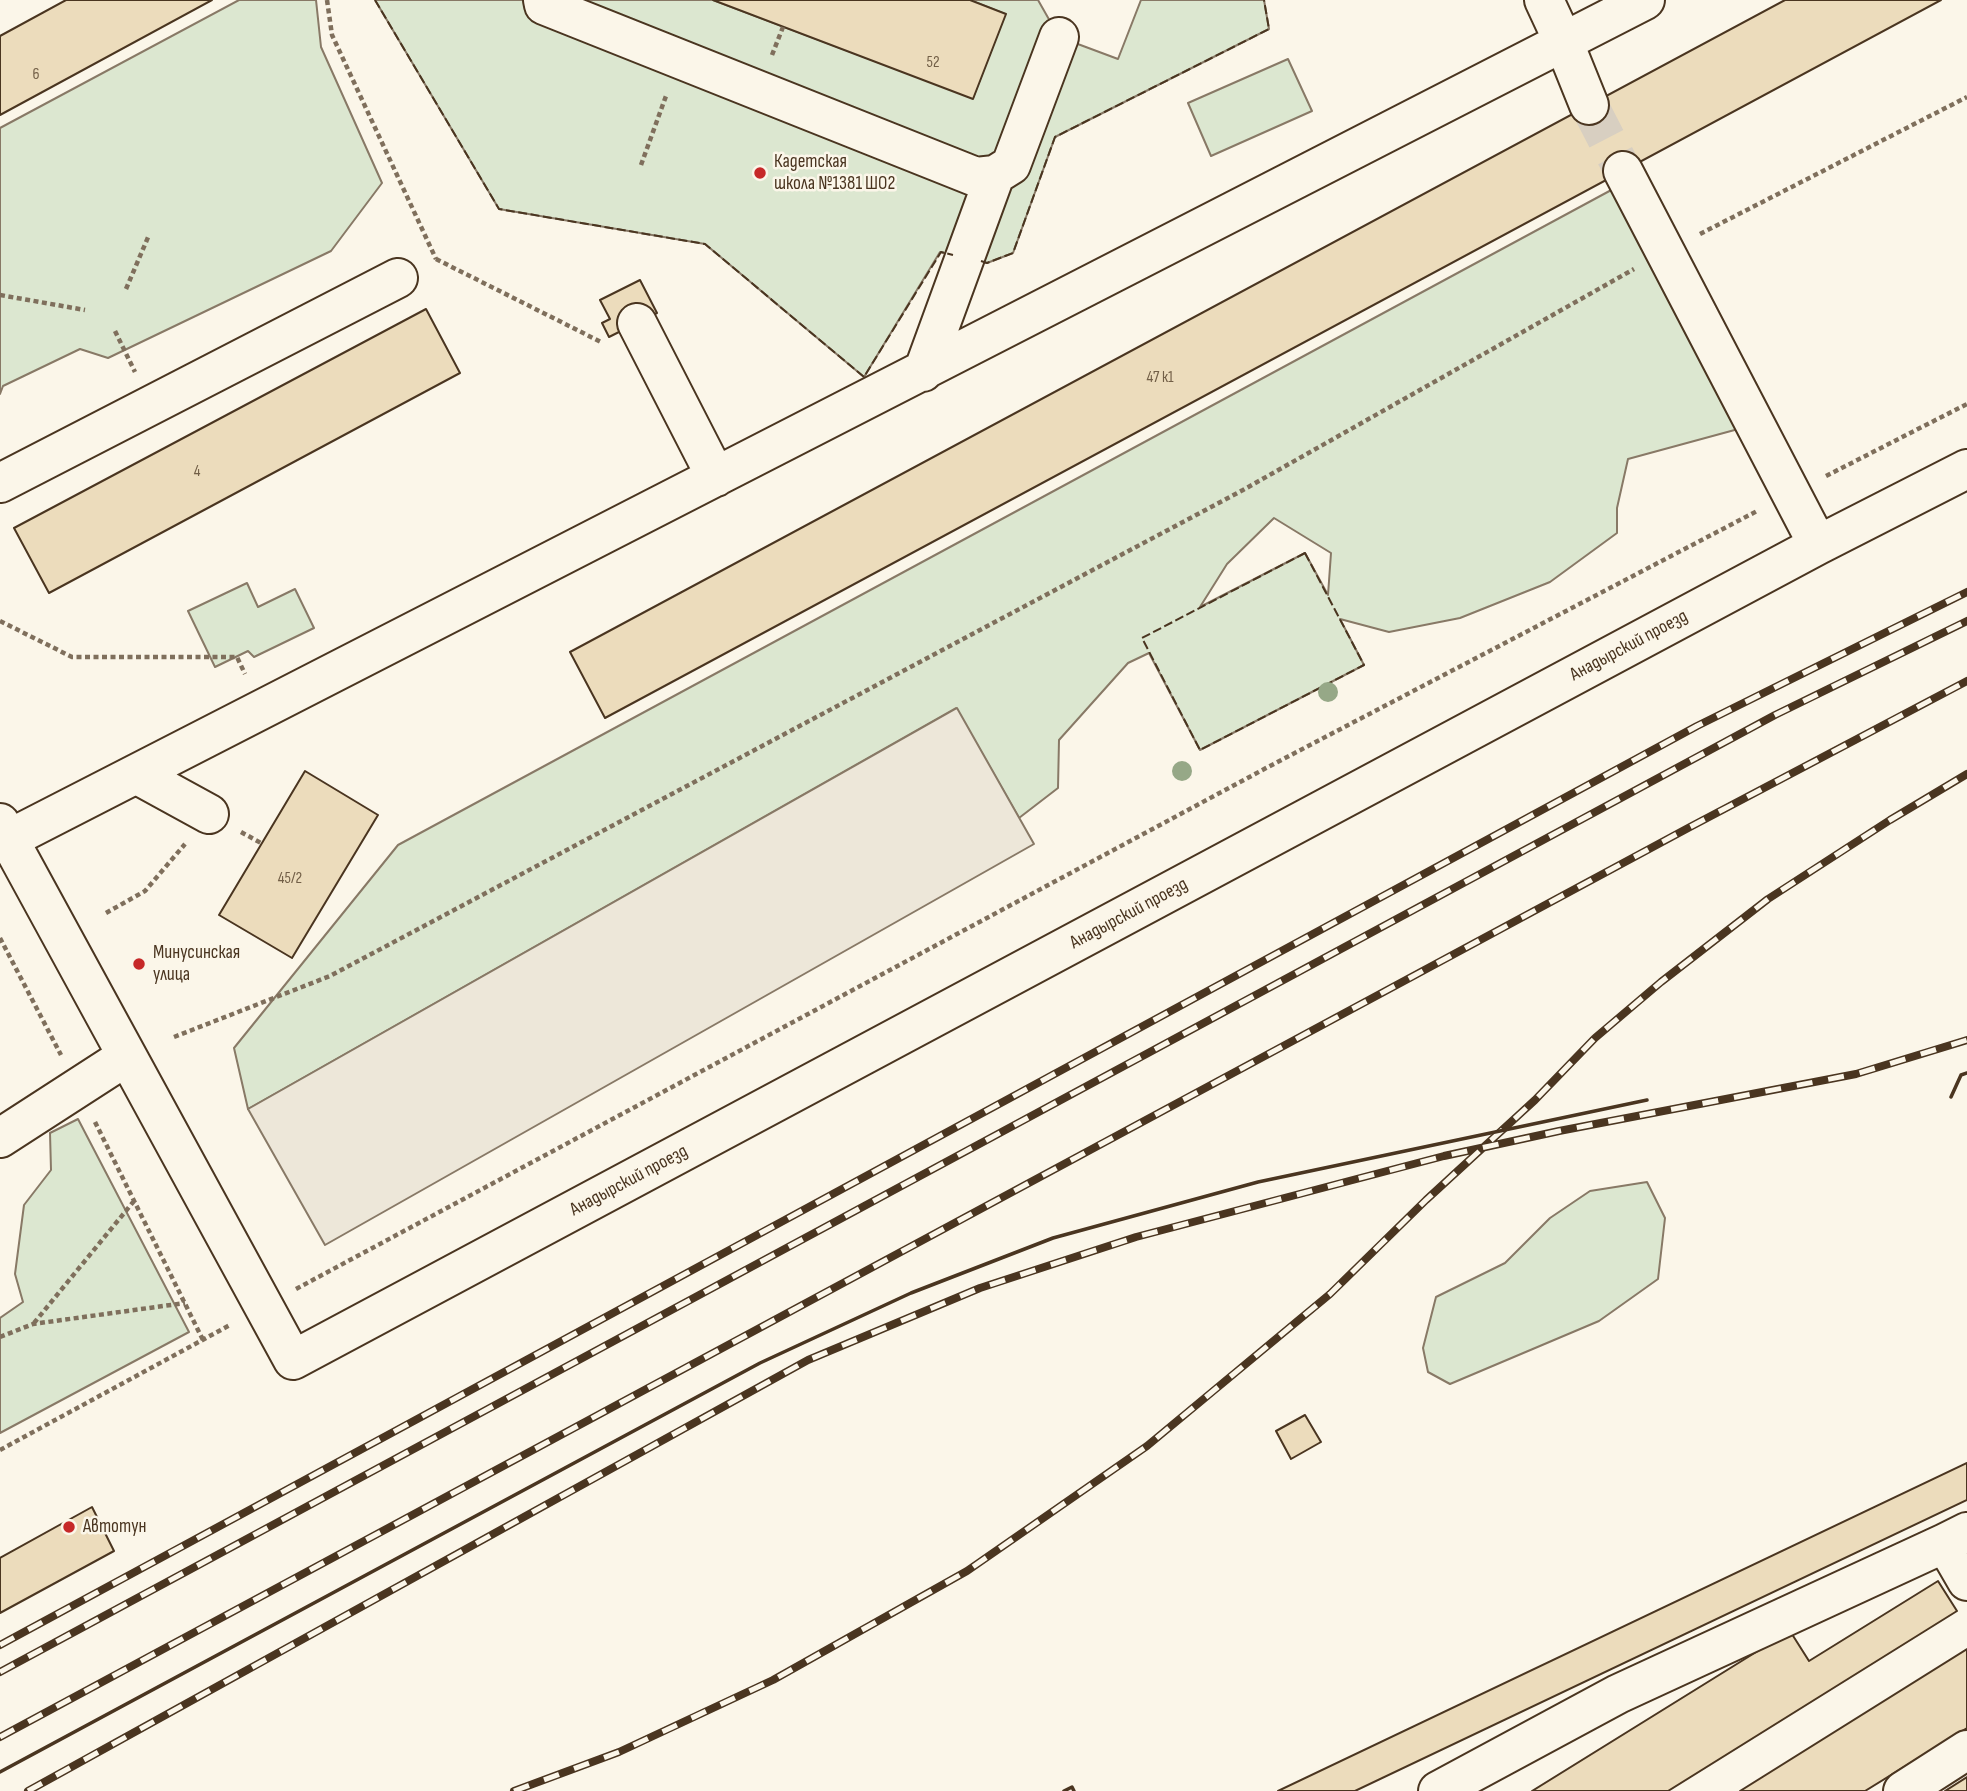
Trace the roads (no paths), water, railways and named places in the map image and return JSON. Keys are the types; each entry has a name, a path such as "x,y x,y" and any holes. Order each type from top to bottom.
{"street":[{"path":"543,0 544,5 976,177 995,175 1011,165 1059,37"},
{"path":"1544,0 1589,105"},
{"path":"0,1138 127,1056 4,831 136,774 1645,0"},
{"path":"1623,171 1818,545"},
{"path":"923,372 995,175"},
{"path":"0,483 398,278"},
{"path":"643,333 716,477"},
{"name":"Анадырский проезд","path":"127,1056 293,1360 1818,545 1967,469"},
{"path":"136,774 209,814"},
{"path":"1438,1791 1618,1694 1956,1538 1967,1581"},
{"path":"1902,1791 1967,1750"}],"tunnel":[{"path":"1589,105 1623,171"}],"railway":[{"path":"0,1645 1697,726 1967,592"},
{"path":"0,1672 1775,715 1967,621"},
{"path":"0,1737 1690,827 1967,681"},
{"path":"514,1791 619,1752 773,1680 967,1571 1147,1446 1330,1294 1426,1200 1535,1100 1595,1038 1661,982 1768,899 1967,774"},
{"path":"28,1791 808,1360 980,1288 1136,1237 1444,1156 1856,1074 1967,1040"}],"place":[{"name":"Кадетская школа №1381 ШО2","path":"760,173"},
{"name":"Минусинская улица","path":"139,964"},
{"name":"Автотун","path":"69,1527"}]}
